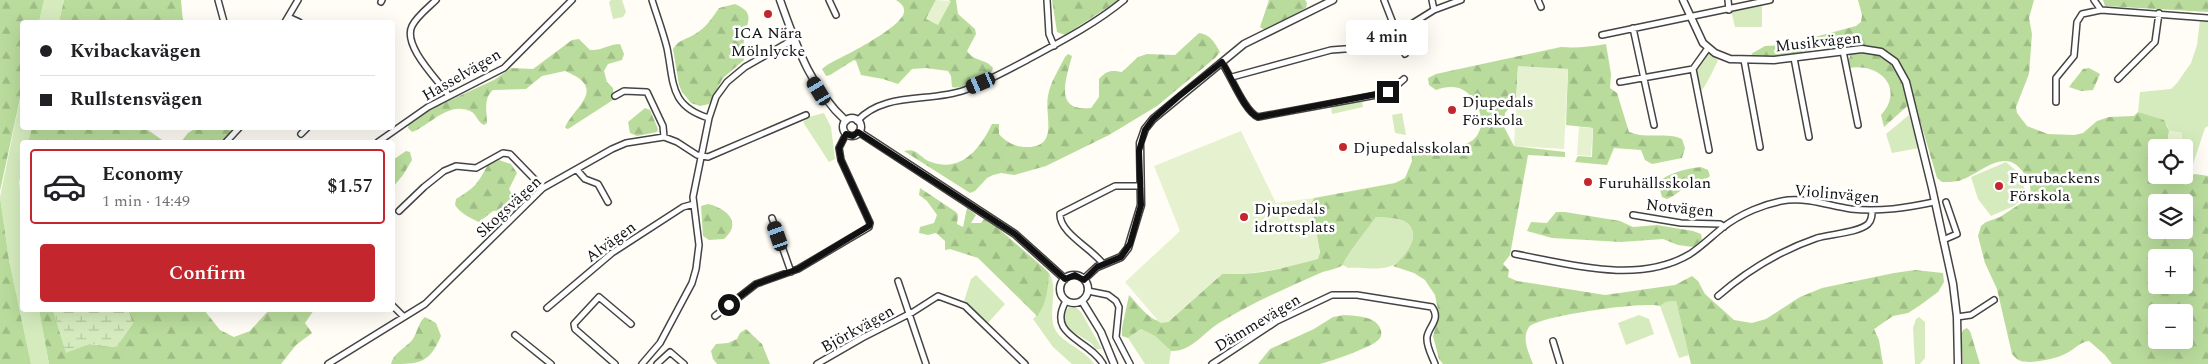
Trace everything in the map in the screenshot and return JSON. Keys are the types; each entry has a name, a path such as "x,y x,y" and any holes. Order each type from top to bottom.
{"street":[{"path":"218,0 223,20"},
{"path":"286,20 298,0"},
{"path":"436,0 412,25 411,35 415,50 449,96"},
{"name":"Hasselvägen","path":"381,140 428,107 504,68 572,0"},
{"path":"652,0 667,48 675,92 680,102 692,112 709,118"},
{"path":"780,0 805,66 819,91 846,121"},
{"path":"829,0 836,15"},
{"path":"1047,0 1049,34 1054,46"},
{"path":"857,121 869,110 886,102 944,97 965,90 1054,46 1124,0"},
{"path":"1084,280 1103,264 1121,257 1128,248 1141,205 1139,151 1142,136 1149,124 1178,97 1244,44 1333,0"},
{"path":"1384,0 1405,54"},
{"path":"1432,0 1434,10"},
{"path":"1397,33 1434,10 1460,0"},
{"path":"1538,0 1541,7"},
{"path":"1620,82 1693,69 1708,48 1683,0"},
{"path":"1728,0 1729,10"},
{"path":"1602,35 1770,0"},
{"path":"2094,0 2101,10"},
{"path":"2056,102 2056,78 2074,56 2079,15 2101,10 2208,18"},
{"path":"2118,79 2155,42 2159,13"},
{"path":"1633,28 1654,124"},
{"path":"642,364 660,343 692,283 699,245 693,197 700,156 716,97 727,82 745,67 794,39"},
{"path":"1232,77 1331,50 1371,45"},
{"name":"Musikvägen","path":"1708,48 1730,59 1744,60 1794,58 1843,50 1872,49 1881,52 1895,62 1906,82 1928,175 1927,180 1953,284 1957,317 1958,364"},
{"path":"1843,50 1858,125"},
{"path":"1794,58 1809,137"},
{"path":"1744,60 1760,147"},
{"path":"1222,62 1232,77 1248,110 1253,115 1263,117 1382,94 1404,79"},
{"path":"1693,69 1710,150"},
{"path":"615,96 624,91 647,92 664,126 664,137 677,142 700,156 710,156 806,115"},
{"path":"853,118 857,121 860,126 858,132 853,136 846,134 843,128 846,121 853,118"},
{"path":"228,140 237,130"},
{"path":"301,134 305,130"},
{"path":"858,132 1015,234 1065,279"},
{"path":"715,316 756,284 791,272 870,225 841,160 839,148 846,134"},
{"name":"Skogsvägen","path":"328,364 430,300 542,188 617,146 664,137"},
{"path":"399,211 444,171 456,166 476,168 503,153 510,154 542,188"},
{"path":"576,170 585,179 598,184 608,202"},
{"path":"1103,264 1075,240 1060,218 1060,214 1115,186 1141,186"},
{"name":"Violinvägen","path":"1515,254 1616,270 1653,267 1691,254 1724,227 1762,207 1787,200 1815,201 1845,208 1872,210 1907,208 1934,202"},
{"path":"1943,240 1957,234 1946,202"},
{"name":"Alvägen","path":"547,308 612,253 683,207 694,204"},
{"path":"1718,296 1765,260 1785,250 1818,238 1851,231 1868,224 1872,218 1872,210"},
{"name":"Notvägen","path":"1633,215 1681,223 1720,224 1724,227"},
{"path":"772,218 791,272"},
{"path":"1075,275 1084,280 1088,291 1082,301 1074,304 1066,301 1060,291 1065,279 1075,275"},
{"path":"898,281 926,364"},
{"path":"1088,291 1108,295 1116,301 1119,307 1116,337 1130,364"},
{"name":"Dämmevägen","path":"1212,364 1277,321 1332,295 1357,294 1432,308 1435,311 1436,321 1428,334 1427,342 1435,364"},
{"name":"Björkvägen","path":"817,364 938,296 961,304 1025,364"},
{"path":"615,364 574,329 574,324 599,297 631,324"},
{"path":"1957,317 1971,315 1994,300"},
{"path":"1066,301 1061,314 1061,325 1070,335 1095,353 1103,364"},
{"path":"1082,301 1101,332 1114,364"},
{"path":"395,308 403,316"},
{"path":"516,335 551,364"},
{"path":"1553,341 1560,364"},
{"path":"657,364 670,352 684,364"}],"green space":[{"path":"0,0 44,0 39,20 20,20 20,98 0,191"},
{"path":"44,0 64,0 59,20 39,20"},
{"path":"64,0 181,0 183,20 59,20"},
{"path":"611,0 622,0 626,12 623,17 613,19 609,2"},
{"path":"896,0 936,0 926,19 950,0 956,0 958,14 975,29 976,34 967,51 973,57 990,65 993,68 992,71 973,83 957,88 952,87 951,76 948,71 926,68 912,69 898,84 861,75 854,60 826,76 822,69 827,65 883,34 901,19 904,8"},
{"path":"936,0 951,1 938,25 926,19"},
{"path":"1052,0 1119,0 1065,35 1057,32"},
{"path":"1269,0 1305,0 1307,3 1306,8 1267,29 1263,29 1260,27"},
{"path":"1858,0 2034,0 2029,18 2032,34 2029,74 2016,107 2017,113 2027,126 2048,134 2074,135 2083,133 2097,121 2109,117 2134,116 2138,112 2164,120 2169,131 2168,139 2148,139 2148,184 2186,185 2193,184 2193,175 2208,176 2208,364 2112,364 2089,341 2082,343 2061,356 2049,359 2025,362 2015,357 2012,354 1997,289 1985,263 1978,236 1981,226 1986,222 2000,217 2029,198 2030,185 2023,172 2016,164 2000,161 1958,181 1942,182 1937,178 1914,100 1884,127 1881,115 1888,105 1890,87 1886,80 1870,69 1860,67 1849,68 1847,62 1850,57 1848,42 1783,55 1758,56 1751,54 1765,46 1785,45 1856,26 1861,22 1862,15"},
{"path":"2103,0 2208,0 2208,12 2105,6"},
{"path":"735,4 746,11 748,15 744,43 744,60 723,78 709,104 700,106 691,103 679,85 673,49 680,41 702,29 719,8"},
{"path":"1762,6 1762,27 1735,27 1731,11"},
{"path":"2200,20 2208,21 2208,126 2205,128 2193,164 2193,139 2182,139 2182,133 2169,131 2167,125 2138,112 2140,92 2171,89 2191,63 2197,45"},
{"path":"1199,33 1209,37 1216,45 1220,52 1215,58 1157,106 1109,135 1046,166 1014,175 1001,173 993,175 987,178 975,191 970,193 904,151 912,150 931,162 942,165 951,164 968,157 982,142 992,124 999,124 999,134 1011,144 1022,147 1037,146 1047,136 1049,91 1068,54 1072,56 1065,84 1067,99 1071,105 1079,108 1091,108 1099,97 1099,79 1104,74 1112,71 1122,72 1138,57 1147,54 1175,55"},
{"path":"579,39 590,50 620,44 624,54 622,60 608,64 604,71 607,82 613,88 613,100 568,129 565,128 587,92 585,85 578,78 565,71 542,76 526,89 493,90 488,97 487,123 484,125 472,112 454,109 439,115 412,132 408,128 409,122 433,108 494,80 511,68 533,69 572,40"},
{"path":"1606,44 1611,74 1610,88 1617,93 1629,132 1682,139 1685,148 1682,158 1652,164 1645,160 1641,150 1614,148 1607,165 1575,162 1578,156 1592,157 1593,128 1566,125 1568,69 1518,67 1516,100 1505,113 1503,125 1514,146 1565,152 1565,157 1528,155 1510,255 1503,264 1509,270 1508,277 1517,281 1605,295 1675,285 1692,276 1698,281 1705,294 1734,320 1752,323 1766,319 1800,297 1822,288 1915,270 1943,273 1944,282 1938,292 1908,313 1893,316 1874,329 1879,340 1883,364 1691,364 1676,301 1666,302 1660,306 1634,306 1570,314 1537,323 1529,327 1526,336 1526,346 1533,364 1443,364 1439,359 1433,336 1439,315 1435,295 1425,280 1414,273 1393,266 1402,258 1413,240 1411,228 1404,221 1376,217 1352,249 1343,265 1305,280 1243,309 1213,327 1185,348 1171,351 1155,336 1141,329 1128,338 1122,336 1129,295 1151,317 1162,322 1168,322 1222,274 1248,274 1272,270 1308,259 1320,253 1311,203 1314,198 1395,183 1405,178 1412,161 1411,148 1460,146 1473,140 1481,127 1481,119 1480,111 1472,97 1456,87 1436,90 1429,85 1428,78 1436,74 1561,47"},
{"path":"1709,52 1718,60 1701,91 1696,68"},
{"path":"1518,66 1568,69 1564,149 1514,146"},
{"path":"2089,68 2100,74 2093,90 2081,91 2069,87 2083,69"},
{"path":"20,99 20,130 31,130 29,140 20,140 20,312 9,260 0,197"},
{"path":"1362,100 1363,107 1332,114 1331,106"},
{"path":"645,108 650,110 658,129 657,132 637,136 630,133 628,122"},
{"path":"824,113 831,127 835,159 829,162 803,122 809,117"},
{"path":"1402,113 1406,135 1395,133 1392,115"},
{"path":"1909,115 1919,148 1892,153 1886,134"},
{"path":"1579,127 1593,128 1591,156 1577,155"},
{"path":"31,130 148,130 162,140 29,140"},
{"path":"193,130 234,130 222,140 183,140"},
{"name":"Djupedals idrottsplats","path":"1241,131 1276,203 1314,198 1311,203 1320,253 1318,259 1270,270 1222,274 1168,322 1160,323 1125,282 1180,231 1154,166"},
{"path":"2169,131 2182,133 2182,139 2168,139"},
{"path":"406,151 410,152 412,160 395,185 395,159"},
{"path":"499,160 511,164 517,173 509,189 514,198 512,207 509,210 493,211 479,222 469,217 455,205 456,199 475,185 488,165"},
{"name":"Furubackens Förskola","path":"2006,162 2021,175 2026,196 2014,206 1991,216 1978,199 1971,177"},
{"path":"1701,167 1708,170 1710,176 1708,178 1695,181 1667,199 1662,197 1658,182 1678,172"},
{"path":"920,188 956,212 958,215 957,224 963,227 967,208 976,215 971,223 981,223 984,219 991,222 1049,273 1043,307 1037,316 978,258 950,249 945,250 945,241 936,233 928,235 919,233 920,227 934,223 937,215 927,201 919,195"},
{"path":"0,197 9,260 31,364 0,364"},
{"path":"708,204 721,209 730,217 732,227 730,233 724,239 709,240 703,236 701,206"},
{"path":"1556,212 1620,221 1633,227 1657,225 1693,231 1701,234 1702,240 1693,247 1678,245 1663,239 1621,242 1552,238 1527,231 1531,222 1547,223"},
{"path":"1376,217 1392,218 1407,223 1413,234 1410,247 1406,253 1396,263 1386,267 1375,269 1348,268 1343,265 1352,249"},
{"path":"1049,273 1053,285 1052,320 1054,327 1061,337 1085,354 1094,364 1072,364 1053,347 1033,319 1041,310 1046,298"},
{"path":"976,275 1005,304 987,324 964,301 971,279"},
{"path":"1676,301 1689,355 1679,358 1660,306 1666,302"},
{"path":"1069,307 1077,308 1081,312 1102,349 1096,349 1091,343 1067,328 1063,314"},
{"path":"20,312 39,312 49,364 31,364"},
{"path":"39,312 54,312 66,352 89,344 116,347 133,323 129,312 206,312 220,330 234,337 250,331 267,312 313,312 305,323 312,333 296,345 281,364 49,364"},
{"path":"54,312 129,312 133,323 116,347 89,344 66,353"},
{"path":"1344,315 1366,318 1376,322 1381,331 1380,338 1359,351 1320,364 1258,364 1270,349 1314,329 1333,317"},
{"path":"1639,315 1649,319 1654,334 1626,345 1618,323"},
{"path":"425,317 436,323 441,336 432,352 416,363 391,364 397,353 413,339"},
{"path":"1919,317 1925,322 1925,358 1920,364 1915,364 1913,328 1916,319"},
{"path":"1967,328 1970,331 1980,364 1963,364 1961,336 1963,330"},
{"path":"746,329 762,344 770,364 717,364 713,359 711,351 716,344 728,343 737,339 740,333"},
{"path":"1141,329 1155,336 1171,351 1169,364 1145,364 1128,338"}],"place":[{"name":"ICA Nära Mölnlycke","path":"768,14"},
{"name":"Djupedals Förskola","path":"1452,110"},
{"name":"Djupedalsskolan","path":"1343,147"},
{"name":"Furuhällsskolan","path":"1588,182"},
{"name":"Furubackens Förskola","path":"1999,186"},
{"name":"Djupedals idrottsplats","path":"1244,217"}],"route":[{"path":"729,305 756,284 798,269 870,225 841,160 839,148 846,134 853,136 858,132 984,213 1032,247 1065,279 1075,275 1084,280 1097,267 1121,257 1130,244 1141,205 1139,151 1145,130 1153,119 1222,62 1232,77 1248,110 1258,117 1388,92"}]}
